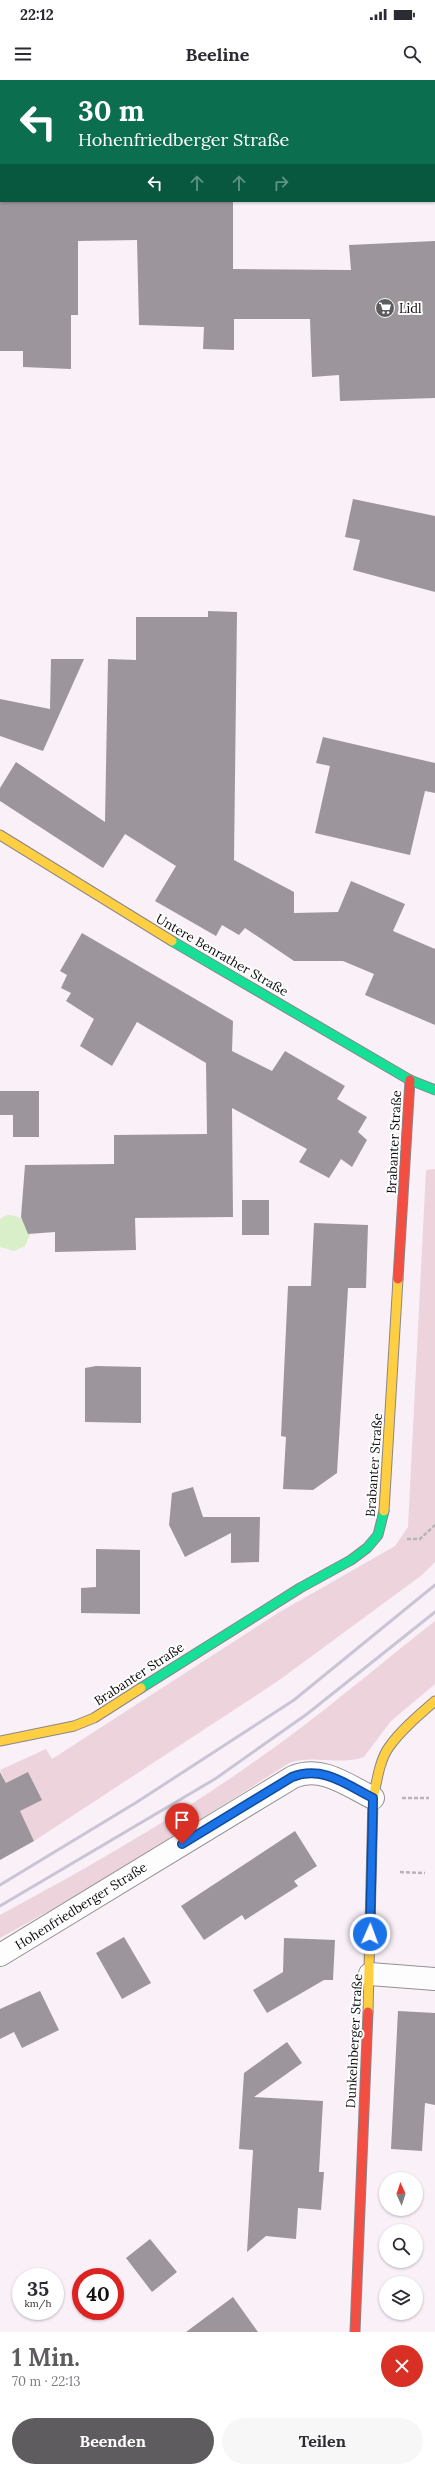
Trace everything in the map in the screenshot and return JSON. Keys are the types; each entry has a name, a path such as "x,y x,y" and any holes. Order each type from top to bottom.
{"street":[{"name":"Untere Benrather Straße","path":"0,835 133,919 410,1080 435,1090"},
{"name":"Brabanter Straße","path":"0,1741 74,1726 94,1718 300,1588 351,1560 367,1548 378,1536 384,1519 410,1080"},
{"name":"Dunkelnberger Straße","path":"355,2332 370,1974 373,1798 381,1765 388,1748 412,1721 435,1701"},
{"name":"Hohenfriedberger Straße","path":"0,1955 292,1777 308,1773 326,1774 373,1798"},
{"path":"370,1974 435,1979"}],"shaded area":[{"path":"435,1169 435,1562 422,1575 278,1681 34,1841 0,1770 46,1749 52,1759 278,1613 395,1546 408,1527 426,1170"},
{"path":"7,1215 16,1216 22,1220 30,1234 25,1246 14,1251 0,1247 0,1219"},
{"path":"435,1621 435,1684 391,1721 364,1757 345,1760 308,1760 289,1763 146,1853 0,1938 0,1915 128,1843 221,1785 298,1730"}],"building":[{"path":"0,202 233,202 233,269 351,270 349,245 435,241 435,398 340,401 339,375 312,377 310,319 234,319 234,350 203,349 204,327 139,325 137,240 78,241 78,315 71,315 71,369 23,367 23,351 0,351"},
{"path":"353,499 435,516 435,592 353,570 360,540 345,537"},
{"path":"208,611 237,612 234,860 294,892 294,913 338,912 351,881 405,904 393,931 435,949 435,1025 365,995 374,974 343,961 294,961 245,928 239,935 222,925 216,936 155,901 176,866 125,834 103,868 0,801 0,788 16,762 105,822 108,659 136,660 136,617 208,617"},
{"path":"51,659 84,659 43,751 0,736 0,699 50,709"},
{"path":"323,737 435,763 435,793 425,791 410,855 315,833 330,766 316,763"},
{"path":"82,933 233,1021 232,1051 272,1071 285,1051 345,1086 337,1099 367,1117 358,1132 367,1140 352,1167 341,1159 329,1178 299,1162 307,1149 232,1108 233,1217 135,1218 136,1250 55,1252 55,1232 28,1234 21,1217 25,1165 114,1164 114,1135 207,1134 206,1063 137,1022 112,1066 80,1046 94,1019 66,1001 71,993 61,988 67,975 60,971"},
{"path":"0,1091 39,1091 39,1137 13,1137 13,1115 0,1115"},
{"path":"242,1200 269,1200 269,1235 242,1235"},
{"path":"314,1223 368,1225 366,1288 348,1288 337,1473 313,1490 283,1489 286,1437 281,1436 288,1286 311,1286"},
{"path":"96,1366 141,1367 141,1423 85,1422 85,1368"},
{"path":"193,1487 203,1517 260,1517 259,1562 231,1563 231,1533 185,1557 169,1525 172,1493"},
{"path":"96,1549 140,1550 140,1614 81,1613 81,1588 96,1587"},
{"path":"0,1772 6,1783 28,1772 42,1800 20,1811 34,1841 0,1860"},
{"path":"295,1831 317,1866 294,1881 298,1886 245,1920 242,1915 204,1940 181,1906"},
{"path":"124,1937 151,1983 122,1999 96,1953"},
{"path":"284,1938 335,1940 333,1980 324,1980 267,2013 253,1990 283,1972"},
{"path":"40,1991 59,2030 22,2048 14,2032 0,2039 0,2009"},
{"path":"398,2011 435,2013 435,2105 425,2103 422,2151 391,2149"},
{"path":"287,2042 302,2063 254,2097 323,2101 319,2172 324,2172 321,2210 298,2208 296,2239 266,2236 247,2252 253,2150 239,2149 244,2073"},
{"path":"150,2239 177,2272 152,2292 126,2258"},
{"path":"233,2297 258,2332 186,2332"}],"railway":[{"path":"0,1885 137,1802 294,1700 435,1585"},
{"path":"0,1906 215,1779 307,1714 435,1612"}],"traffic: fast":[{"path":"172,941 410,1080 435,1090"},
{"path":"141,1688 300,1588 351,1560 367,1548 378,1535 384,1511"}],"traffic: slow":[{"path":"0,835 172,941"},
{"path":"384,1511 398,1279"},
{"path":"0,1741 74,1726 94,1718 141,1688"},
{"path":"368,2012 373,1798 377,1779 383,1759 389,1747 405,1729 435,1701"}],"traffic: jam":[{"path":"398,1279 410,1080"},
{"path":"355,2332 368,2012"}],"place":[{"name":"Lidl","path":"385,308"}],"route":[{"path":"182,1844 292,1777 301,1774 316,1773 326,1774 344,1782 373,1798 370,1934"}]}
